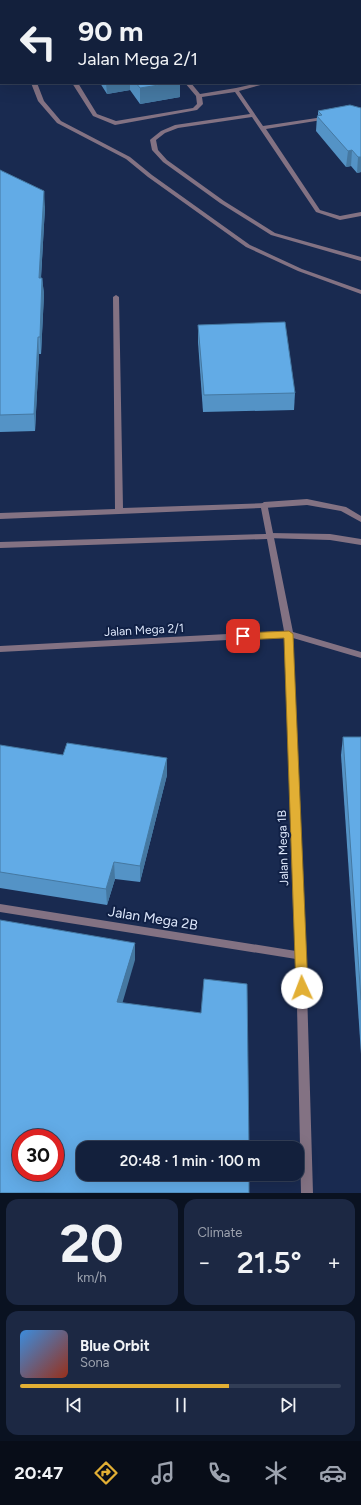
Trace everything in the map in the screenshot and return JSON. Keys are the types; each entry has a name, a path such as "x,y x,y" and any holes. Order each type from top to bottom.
{"street":[{"path":"34,84 41,101 59,122 128,158 150,176 248,246 300,270 361,292"},
{"path":"76,84 95,115 115,123 195,109 200,104 198,96 189,84"},
{"path":"198,96 236,90 261,84"},
{"path":"236,90 318,211 340,218 361,214"},
{"path":"253,114 177,126 163,132 153,140 156,150 165,161 222,202 273,234 361,259"},
{"path":"262,128 333,116"},
{"path":"116,297 119,510"},
{"path":"0,516 307,502 343,508 361,519"},
{"name":"Jalan Mega 1B","path":"264,505 289,634 298,909 301,956 307,1193"},
{"path":"0,545 270,536 330,537 361,542"},
{"name":"Jalan Mega 2/1","path":"0,649 289,634 361,655"},
{"name":"Jalan Mega 2B","path":"0,908 301,956"}],"building":[{"path":"137,84 165,84 140,88"},
{"path":"350,105 361,108 361,157 358,157 352,150 348,151 317,116 322,115 318,111"},
{"path":"0,170 44,191 39,278 42,278 40,337 38,337 34,414 0,415"},
{"path":"285,322 295,393 204,395 198,325"},
{"path":"343,737 361,737 361,1000"},
{"path":"67,743 167,758 140,866 114,862 106,889 0,872 0,745 63,755"},
{"path":"0,920 135,943 117,1002 201,1013 204,979 247,984 249,1141 76,1141 76,1181 249,1181 249,1193 0,1193"}],"route":[{"path":"243,636 289,634 302,988"}]}
